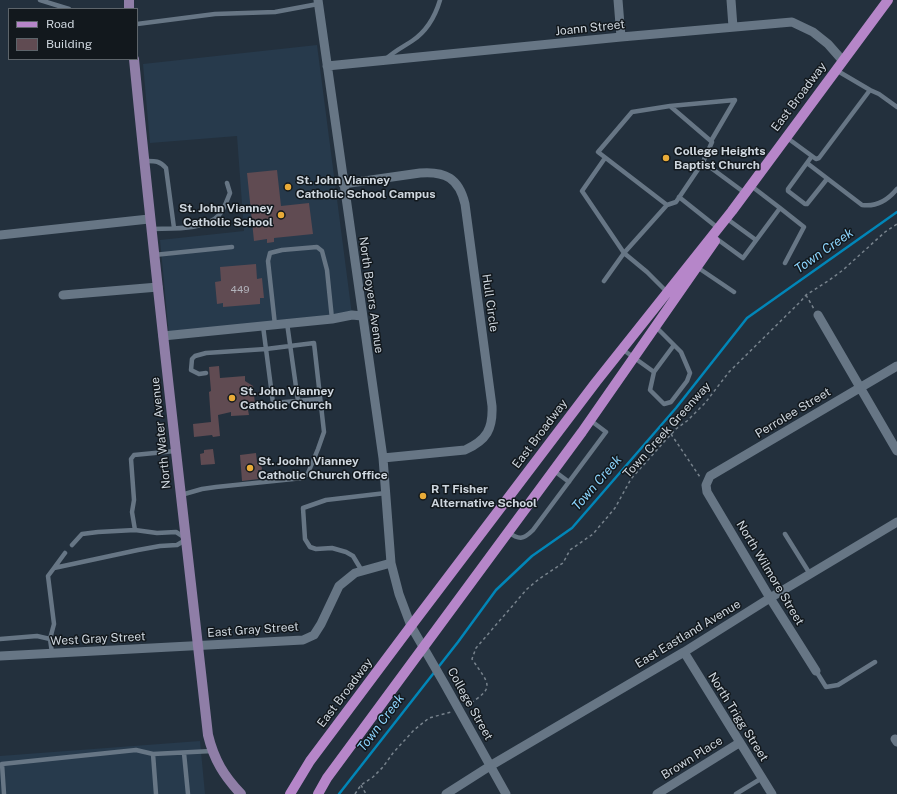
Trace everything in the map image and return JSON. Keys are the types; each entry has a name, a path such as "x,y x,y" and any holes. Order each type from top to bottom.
{"main road":[{"name":"East Broadway","path":"318,794 327,778 590,420 656,327 748,189 888,0"},
{"name":"North Water Avenue","path":"134,60 150,224 208,736 212,751 229,780 241,794"},
{"name":"East Broadway","path":"289,794 310,761 411,626 622,349 667,292 719,233"}],"street":[{"path":"618,0 620,37"},
{"path":"731,0 733,27"},
{"name":"North Boyers Avenue","path":"318,2 383,458 392,563 399,594 411,626"},
{"name":"Joann Street","path":"327,66 620,37 792,22 813,32 828,44 842,61"},
{"name":"Hull Circle","path":"343,184 431,172 451,178 462,194 465,204 492,406 493,418 490,429 474,446 465,450 383,458"},
{"path":"0,235 150,224"},
{"path":"63,295 158,287"},
{"path":"818,315 897,451"},
{"path":"163,336 362,316"},
{"name":"Perrolee Street","path":"706,485 710,476 897,366"},
{"name":"North Wilmore Street","path":"706,485 708,492 770,598 816,671"},
{"name":"East Eastland Avenue","path":"446,794 490,766 684,652 770,598 897,522"},
{"name":"East Gray Street","path":"198,646 303,640 314,635 321,624 339,586 355,573 392,563"},
{"name":"College Street","path":"411,626 506,794"},
{"name":"West Gray Street","path":"0,656 198,646"},
{"name":"North Trigg Street","path":"684,652 772,794"},
{"name":"Brown Place","path":"657,794 740,743"}],"lane":[{"path":"40,0 66,8"},
{"path":"385,60 424,31 431,22 440,0"},
{"path":"138,24 215,14 275,12 318,2"},
{"path":"836,70 879,94 897,107"},
{"path":"786,137 816,159 819,158 870,90"},
{"path":"604,281 624,253 667,205 676,202 703,162 711,141 735,100 670,106 632,112 598,152 667,205"},
{"path":"670,106 711,141"},
{"path":"812,156 788,190 805,204 808,204 827,179"},
{"path":"606,158 582,191 624,253 647,272 667,292"},
{"path":"144,161 161,162 166,168 174,228"},
{"path":"703,162 780,208 804,227 785,263"},
{"path":"807,163 862,205 879,203 889,197 897,189"},
{"path":"150,224 174,228 211,223 220,215 230,193 226,183"},
{"path":"679,197 719,233 743,258 780,208"},
{"path":"731,216 756,240"},
{"path":"154,254 232,247"},
{"path":"275,325 268,261 270,253 282,250 317,247 322,251 327,270 332,319"},
{"path":"697,267 734,292"},
{"path":"287,323 298,401"},
{"path":"263,326 273,403 320,399"},
{"path":"656,327 674,345 681,352 690,373 687,381 671,402 664,404 650,390 654,372 674,345"},
{"path":"181,495 216,487 303,478 308,473 324,432 314,343 266,349 206,353 195,356 192,359 191,370 199,374 206,373"},
{"path":"622,349 654,372"},
{"path":"508,532 517,538 524,538 529,535 606,432 590,420"},
{"path":"135,530 132,512 134,500 131,459 134,455 176,451"},
{"path":"554,470 569,482"},
{"path":"362,571 353,556 346,552 332,548 316,549 310,547 305,539 303,508 326,500 386,493"},
{"path":"54,568 132,551 160,546 177,545 187,540 176,532 157,533 135,530 82,534 72,545"},
{"path":"785,534 810,574"},
{"path":"52,653 50,639 54,624 48,576 65,554"},
{"path":"0,639 37,636 50,639"},
{"path":"816,671 826,687 838,685 875,662"},
{"path":"3,794 2,764 136,750 153,754 212,751"},
{"path":"184,753 188,794"},
{"path":"153,754 156,794"},
{"path":"736,794 762,778"}],"path":[{"name":"Town Creek Greenway","path":"355,794 361,785 373,777 383,767 405,738 429,718 459,710 477,700 485,692 488,687 488,682 472,659 476,648 483,638 527,589 562,563 570,550 593,534 615,508 632,479 671,434 705,403 729,372 806,295 843,270 885,232 897,224"},
{"path":"806,295 818,315"},
{"path":"671,434 706,485"},
{"path":"361,785 366,794"}],"shaded area":[{"name":"St. John Vianney Catholic School Campus","path":"317,45 352,315 169,335 160,240 244,231 237,136 150,143 143,64"},
{"path":"200,741 205,794 0,794 0,756"}],"building":[{"name":"St. John Vianney Catholic School","path":"277,170 281,206 309,203 313,234 274,238 274,242 267,243 267,239 254,241 247,173"},
{"path":"256,264 257,279 262,278 264,298 260,298 260,304 223,307 223,303 217,304 215,282 221,281 220,267"},
{"name":"St. John Vianney Catholic Church","path":"219,366 220,378 245,376 245,381 253,386 255,404 248,410 249,415 231,416 231,412 218,415 220,436 213,437 212,435 194,437 193,424 211,422 209,367"},
{"path":"213,449 215,464 201,465 200,454 204,453 204,450"},
{"name":"St. Joohn Vianney Catholic Church Office","path":"256,453 257,462 261,462 262,470 258,470 259,479 242,481 240,455"}],"waterway":[{"name":"Town Creek","path":"339,794 458,642 496,590 532,556 572,528 676,408 747,318 897,212"}],"place":[{"name":"College Heights Baptist Church","path":"666,158"},
{"name":"St. John Vianney Catholic School Campus","path":"288,187"},
{"name":"St. John Vianney Catholic School","path":"281,215"},
{"name":"St. John Vianney Catholic Church","path":"232,398"},
{"name":"St. Joohn Vianney Catholic Church Office","path":"250,468"},
{"name":"R T Fisher Alternative School","path":"423,496"}]}
